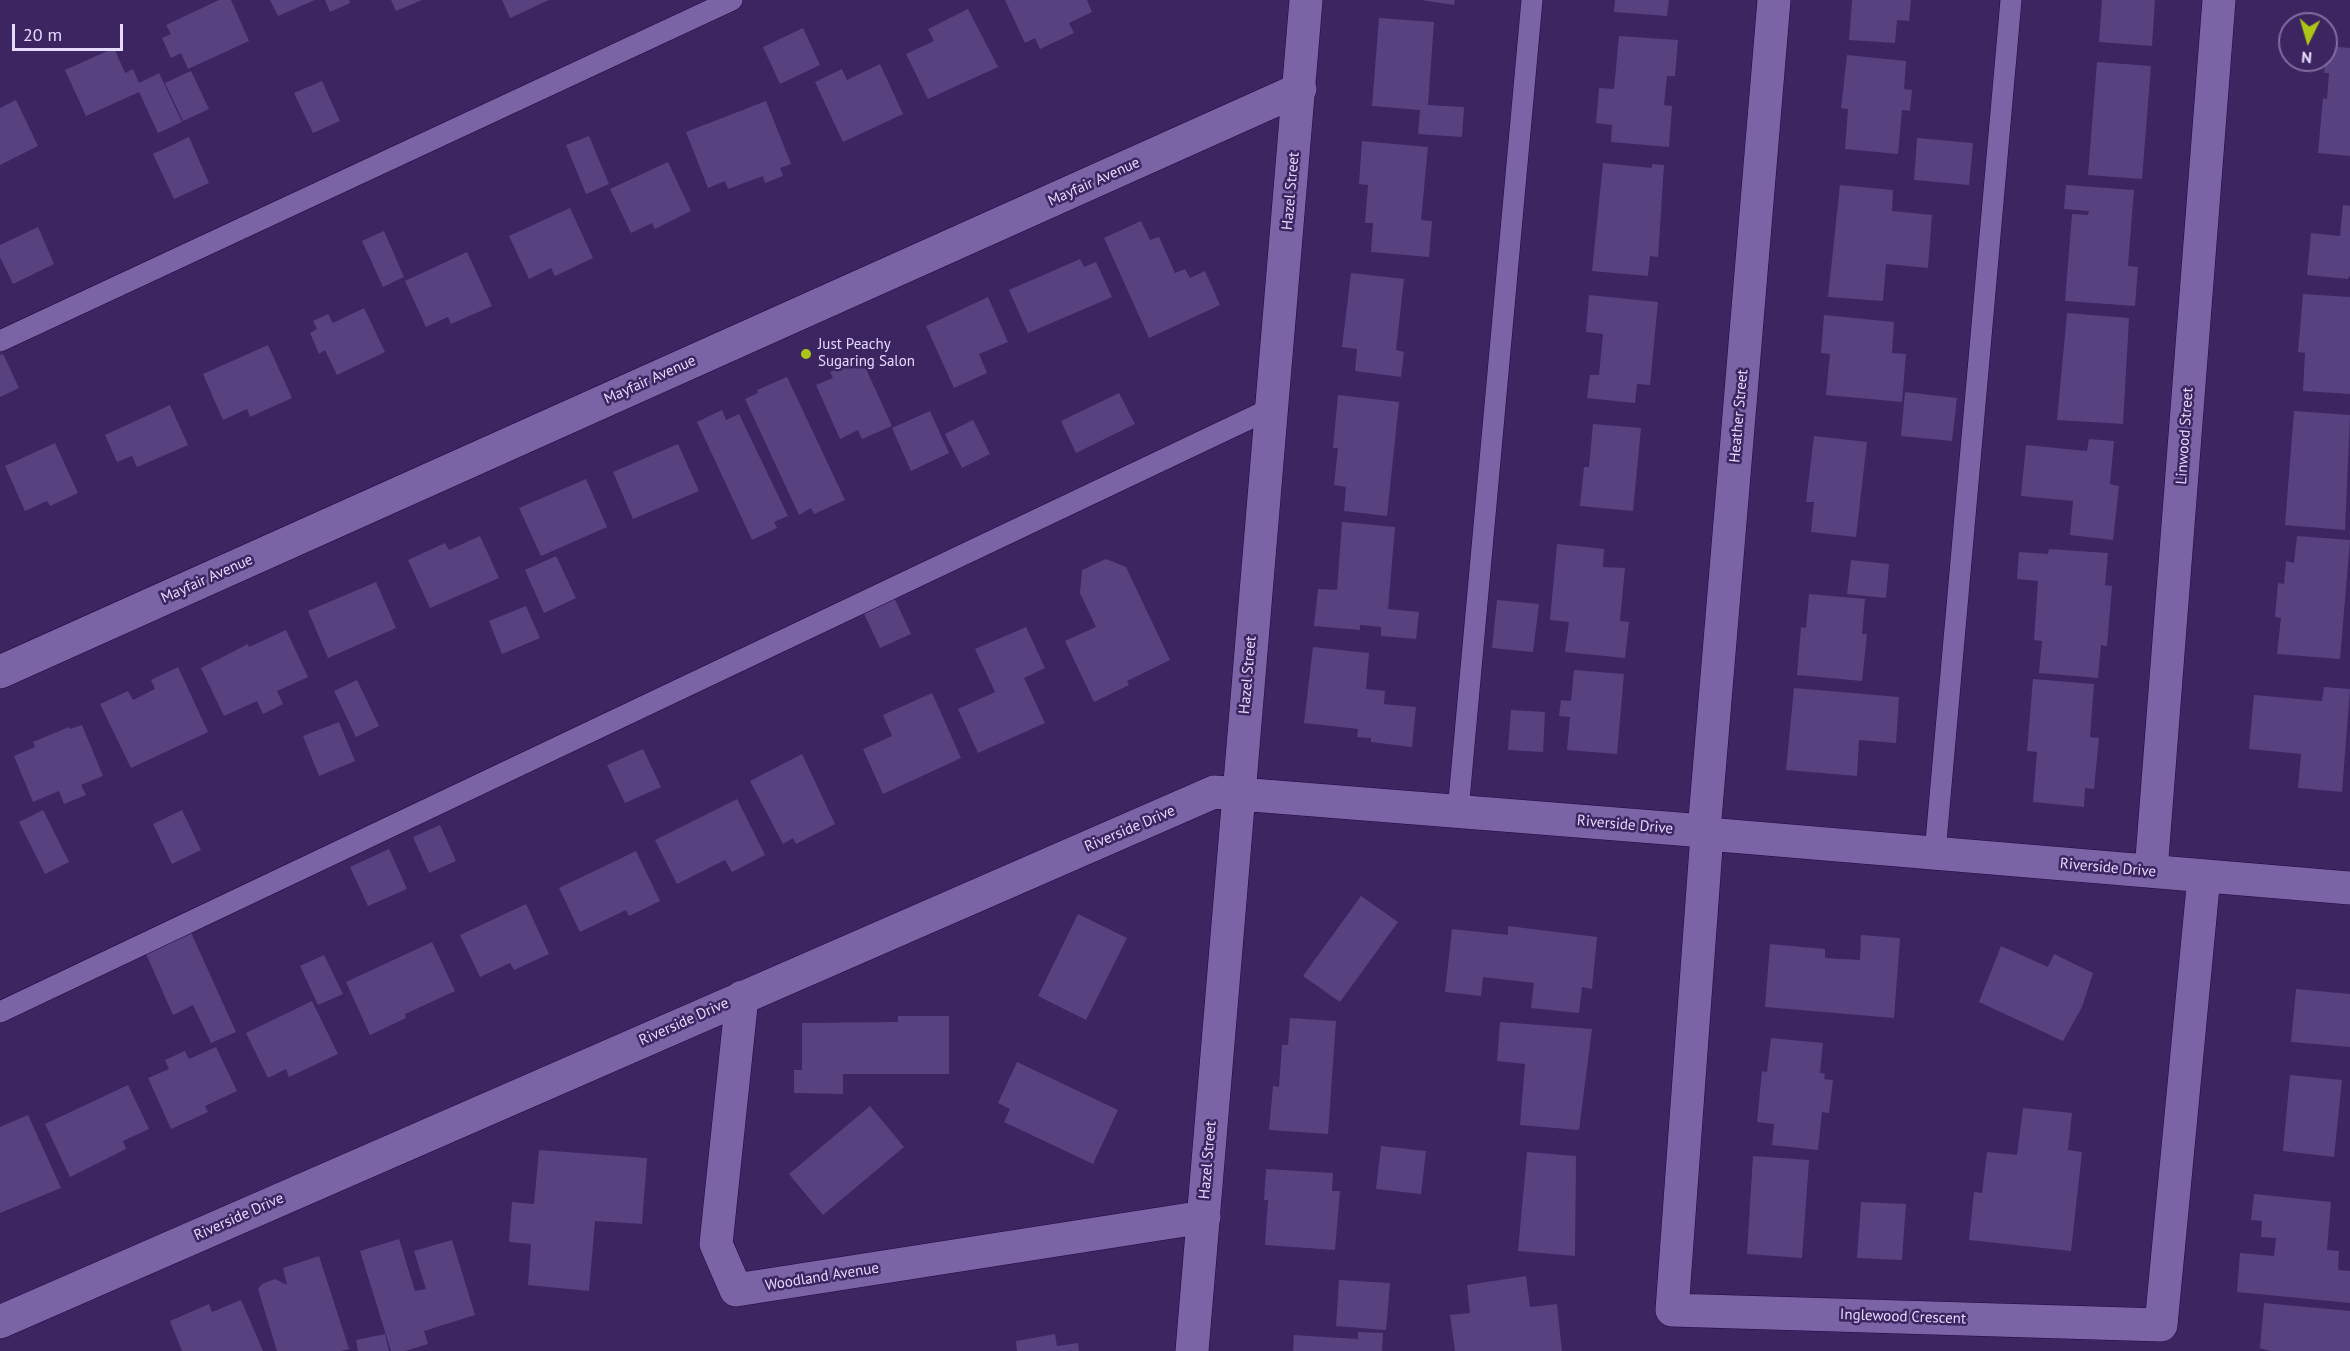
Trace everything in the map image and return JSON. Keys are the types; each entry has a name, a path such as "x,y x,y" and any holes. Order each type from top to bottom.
{"street":[{"name":"Hazel Street","path":"1192,1351 1306,0"},
{"name":"Heather Street","path":"1705,832 1774,0"},
{"name":"Linwood Street","path":"2151,871 2219,0"},
{"name":"Mayfair Avenue","path":"0,672 1300,89"},
{"name":"Riverside Drive","path":"0,1322 1214,792 2350,888"},
{"name":"Inglewood Crescent","path":"1705,832 1672,1310 2161,1325 2204,876"},
{"name":"Woodland Avenue","path":"742,997 716,1244 736,1290 1203,1217"}],"lane":[{"path":"0,341 732,0"},
{"path":"1458,812 1532,0"},
{"path":"1935,853 2012,0"},
{"path":"0,1012 1272,408"}],"building":[{"path":"219,0 231,0 249,41 188,69 181,53 171,58 162,38 171,34 166,25"},
{"path":"270,0 315,0 278,16"},
{"path":"325,0 349,0 350,3 330,12"},
{"path":"391,0 422,0 396,11"},
{"path":"502,0 549,0 510,18"},
{"path":"1005,0 1087,0 1092,12 1069,23 1074,33 1040,49 1035,38 1025,43"},
{"path":"1421,0 1455,0 1454,5"},
{"path":"1615,0 1669,0 1667,16 1614,12"},
{"path":"1852,0 1911,0 1909,21 1897,20 1895,43 1849,40"},
{"path":"2102,0 2155,0 2152,46 2099,42"},
{"path":"968,9 998,67 928,99 906,54 934,41 928,29"},
{"path":"1379,18 1434,22 1428,105 1464,107 1462,137 1418,134 1420,110 1372,106"},
{"path":"803,28 820,65 780,84 763,47"},
{"path":"1619,36 1678,40 1675,76 1667,76 1664,105 1672,106 1669,147 1611,142 1612,125 1596,123 1599,88 1614,89"},
{"path":"2338,47 2350,48 2350,156 2318,153 2323,98 2327,99 2329,73 2324,73 2338,72"},
{"path":"114,48 125,73 133,69 139,83 159,73 182,122 158,133 139,92 86,116 65,70"},
{"path":"1847,55 1906,61 1904,89 1912,90 1910,111 1902,110 1898,154 1845,149 1848,109 1841,108"},
{"path":"2097,62 2151,66 2142,179 2088,175"},
{"path":"880,64 903,114 843,142 815,82 842,69 847,80"},
{"path":"191,71 209,109 183,121 165,83"},
{"path":"322,81 340,121 313,133 294,93"},
{"path":"16,100 38,146 0,165 0,108"},
{"path":"766,101 791,164 780,168 783,176 765,183 763,176 728,189 725,181 708,188 686,132"},
{"path":"589,136 609,184 586,194 566,145"},
{"path":"189,137 209,183 174,199 153,154"},
{"path":"1917,138 1973,143 1969,185 1914,180"},
{"path":"1362,141 1428,147 1421,220 1432,221 1429,257 1371,252 1373,223 1365,223 1368,185 1359,184"},
{"path":"668,162 691,211 655,229 652,223 631,233 610,189"},
{"path":"1603,163 1652,168 1652,164 1664,165 1658,257 1650,256 1648,276 1592,271"},
{"path":"1840,185 1893,190 1892,211 1932,215 1928,268 1886,264 1883,301 1828,297"},
{"path":"2066,185 2134,190 2128,266 2138,267 2135,306 2065,301 2072,214 2088,215 2089,211 2064,209"},
{"path":"2343,205 2350,206 2350,275 2348,279 2307,275 2311,233 2340,236"},
{"path":"570,208 593,258 555,276 551,268 529,279 509,236"},
{"path":"1141,221 1150,240 1159,237 1175,273 1185,269 1190,278 1205,271 1220,305 1149,338 1104,238"},
{"path":"38,227 54,264 13,284 0,257 0,245"},
{"path":"384,231 404,277 383,287 362,241"},
{"path":"467,252 492,306 451,324 448,317 426,327 405,281"},
{"path":"1080,259 1084,267 1096,262 1112,297 1028,333 1009,290"},
{"path":"1351,273 1404,279 1396,350 1404,352 1401,377 1355,371 1357,349 1342,347"},
{"path":"2303,294 2350,297 2350,394 2303,391 2305,353 2298,352"},
{"path":"1589,295 1658,302 1650,385 1637,384 1635,403 1587,398 1590,375 1599,375 1603,334 1586,332"},
{"path":"988,297 1008,342 979,354 987,373 954,388 926,326"},
{"path":"364,308 385,352 337,375 325,350 319,354 310,333 317,329 313,321 328,314 333,323"},
{"path":"2067,313 2129,318 2123,424 2057,420"},
{"path":"1824,315 1894,322 1892,353 1906,354 1902,402 1826,395 1830,354 1821,353"},
{"path":"268,345 292,398 250,417 247,409 223,420 203,374"},
{"path":"3,354 19,388 0,397 0,355"},
{"path":"861,358 892,426 862,439 858,430 840,439 816,385 833,378 830,372"},
{"path":"787,377 845,500 814,514 811,508 799,515 745,399 758,393 757,390"},
{"path":"1905,392 1957,398 1952,441 1901,436"},
{"path":"1119,393 1135,424 1076,453 1061,421"},
{"path":"1338,395 1399,402 1387,516 1344,511 1346,487 1334,485 1338,448 1333,448"},
{"path":"170,405 188,445 137,467 132,456 117,462 105,435"},
{"path":"722,410 726,420 739,414 788,516 774,522 777,528 752,540 697,422"},
{"path":"930,411 949,453 911,471 892,428"},
{"path":"2294,411 2350,415 2345,530 2285,525"},
{"path":"973,420 990,454 962,468 945,434"},
{"path":"1593,424 1641,428 1633,511 1580,506 1584,467 1589,467"},
{"path":"1814,436 1867,442 1856,537 1811,532 1814,502 1806,502"},
{"path":"2089,439 2114,441 2110,484 2119,486 2113,540 2070,535 2073,501 2021,496 2026,445 2087,451"},
{"path":"55,443 78,493 50,506 47,501 25,511 5,466"},
{"path":"678,444 699,491 633,519 613,472"},
{"path":"586,479 607,527 541,556 519,508"},
{"path":"1342,522 1395,527 1388,609 1419,612 1416,639 1381,636 1381,627 1360,625 1360,630 1314,626 1318,589 1337,590"},
{"path":"480,536 499,578 430,608 408,560 445,543 449,550"},
{"path":"2297,536 2350,540 2340,659 2277,654 2281,618 2275,617 2278,583 2284,584 2286,561 2294,563"},
{"path":"1557,544 1604,549 1603,567 1625,568 1620,621 1629,622 1625,658 1565,652 1569,622 1550,620"},
{"path":"2049,549 2108,553 2105,585 2112,586 2107,646 2101,645 2098,678 2039,673 2042,641 2034,640 2038,581 2017,579 2019,552 2048,554"},
{"path":"556,556 576,598 544,613 525,570"},
{"path":"1106,559 1126,567 1170,660 1127,681 1129,685 1094,702 1065,641 1096,627 1080,593 1082,570"},
{"path":"1851,560 1889,564 1886,598 1847,594"},
{"path":"376,582 396,628 328,658 308,611"},
{"path":"891,591 911,634 880,648 860,605"},
{"path":"1809,594 1865,599 1862,634 1867,634 1862,681 1797,675 1801,627 1806,628"},
{"path":"1497,600 1539,604 1533,652 1492,648"},
{"path":"526,606 540,638 502,654 489,621"},
{"path":"1026,627 1045,668 1024,678 1045,723 978,753 958,709 995,692 975,649"},
{"path":"286,630 308,677 277,691 283,704 263,714 257,701 224,716 201,668 248,644 249,647"},
{"path":"1313,647 1369,653 1366,689 1385,691 1384,704 1416,707 1412,747 1371,742 1371,738 1357,737 1358,729 1304,723"},
{"path":"178,667 208,732 131,768 100,704 128,691 133,700 155,689 151,680"},
{"path":"1574,670 1624,674 1617,754 1567,750 1570,717 1559,716 1561,700 1571,701"},
{"path":"2033,679 2094,684 2090,737 2099,738 2094,789 2085,788 2084,807 2033,802 2037,752 2027,751"},
{"path":"357,680 379,726 356,737 334,691"},
{"path":"2324,687 2350,689 2342,792 2298,788 2301,754 2249,749 2254,695 2322,701"},
{"path":"1794,688 1899,697 1896,743 1859,740 1857,776 1786,770"},
{"path":"932,693 961,758 883,794 863,749 892,736 883,715"},
{"path":"1511,710 1545,712 1543,752 1508,750"},
{"path":"339,722 355,761 319,776 303,736"},
{"path":"82,725 103,776 81,785 86,795 64,804 59,791 33,802 14,756 35,747 33,742 69,727 70,729"},
{"path":"643,749 661,787 625,803 607,765"},
{"path":"802,754 835,824 796,844 793,838 783,844 750,781"},
{"path":"737,799 765,855 732,872 725,860 677,884 655,840"},
{"path":"43,810 69,862 45,874 19,822"},
{"path":"182,810 201,850 172,864 153,824"},
{"path":"440,825 456,861 429,873 413,837"},
{"path":"389,849 407,889 368,906 350,867"},
{"path":"636,851 660,901 629,916 626,910 580,932 559,888"},
{"path":"1361,896 1398,922 1340,1002 1303,976"},
{"path":"526,904 549,954 514,970 510,963 480,977 460,935"},
{"path":"1078,914 1127,938 1086,1020 1038,996"},
{"path":"188,926 236,1032 211,1043 193,1005 173,1015 143,947"},
{"path":"1508,926 1597,937 1592,989 1582,987 1579,1013 1531,1008 1534,983 1483,977 1481,996 1445,992 1452,929 1508,935"},
{"path":"1861,935 1900,938 1894,1018 1765,1007 1770,944 1825,949 1825,958 1860,960"},
{"path":"432,942 455,991 405,1014 406,1018 370,1035 346,982"},
{"path":"2001,946 2048,967 2054,954 2093,973 2082,1007 2063,1041 1979,1002"},
{"path":"324,955 343,994 318,1005 300,966"},
{"path":"2296,989 2350,994 2350,1047 2291,1042"},
{"path":"312,1001 338,1054 289,1077 286,1069 268,1078 246,1033"},
{"path":"898,1016 949,1016 949,1074 843,1074 843,1094 794,1093 794,1070 802,1070 802,1023 898,1022"},
{"path":"1290,1018 1336,1021 1328,1134 1269,1130 1273,1086 1279,1087 1282,1045 1288,1045"},
{"path":"1500,1022 1592,1029 1579,1130 1520,1125 1525,1064 1497,1061"},
{"path":"1771,1038 1823,1043 1820,1073 1825,1074 1824,1079 1833,1080 1829,1113 1822,1112 1818,1150 1772,1145 1774,1124 1757,1122 1762,1071 1767,1072"},
{"path":"216,1047 237,1091 205,1106 208,1112 171,1129 148,1078 169,1069 165,1060 185,1051 189,1059"},
{"path":"1017,1062 1118,1110 1093,1164 1004,1122 1010,1109 998,1103"},
{"path":"2290,1075 2342,1080 2334,1157 2283,1151"},
{"path":"128,1085 149,1129 123,1141 126,1149 70,1177 45,1124"},
{"path":"870,1106 904,1147 823,1215 789,1174"},
{"path":"2023,1108 2072,1113 2068,1150 2082,1152 2071,1251 1969,1240 1974,1192 1982,1193 1987,1152 2017,1155"},
{"path":"28,1115 61,1188 0,1213 0,1127"},
{"path":"1381,1146 1426,1151 1421,1194 1376,1189"},
{"path":"539,1150 647,1158 642,1224 595,1221 589,1291 528,1285 531,1244 509,1242 512,1202 534,1204"},
{"path":"1527,1152 1576,1156 1575,1256 1518,1251"},
{"path":"1753,1156 1809,1160 1802,1258 1747,1254"},
{"path":"1266,1169 1333,1173 1332,1191 1340,1191 1335,1250 1265,1245 1268,1200 1264,1200"},
{"path":"2254,1194 2331,1202 2327,1250 2339,1251 2338,1270 2350,1271 2350,1303 2237,1292 2240,1253 2274,1256 2276,1238 2261,1237 2262,1221 2251,1220"},
{"path":"1861,1202 1906,1204 1902,1260 1857,1258"},
{"path":"399,1239 415,1291 426,1289 414,1251 452,1240 475,1315 424,1331 428,1344 405,1351 391,1351 360,1251"},
{"path":"319,1256 349,1349 277,1351 258,1289 262,1284 275,1279 287,1285 283,1268"},
{"path":"1526,1276 1530,1307 1557,1304 1562,1351 1455,1351 1450,1315 1470,1313 1467,1285"},
{"path":"1339,1280 1390,1283 1386,1330 1336,1326"},
{"path":"241,1300 263,1351 182,1351 170,1321 209,1304 212,1312"},
{"path":"2264,1303 2350,1311 2350,1351 2270,1351 2260,1348"},
{"path":"1358,1332 1383,1333 1382,1351 1293,1351 1294,1335 1358,1339"},
{"path":"385,1334 389,1351 358,1351 356,1340"},
{"path":"1055,1334 1057,1346 1078,1343 1079,1351 1017,1351 1016,1341"}],"place":[{"name":"Just Peachy Sugaring Salon","path":"806,354"}]}
